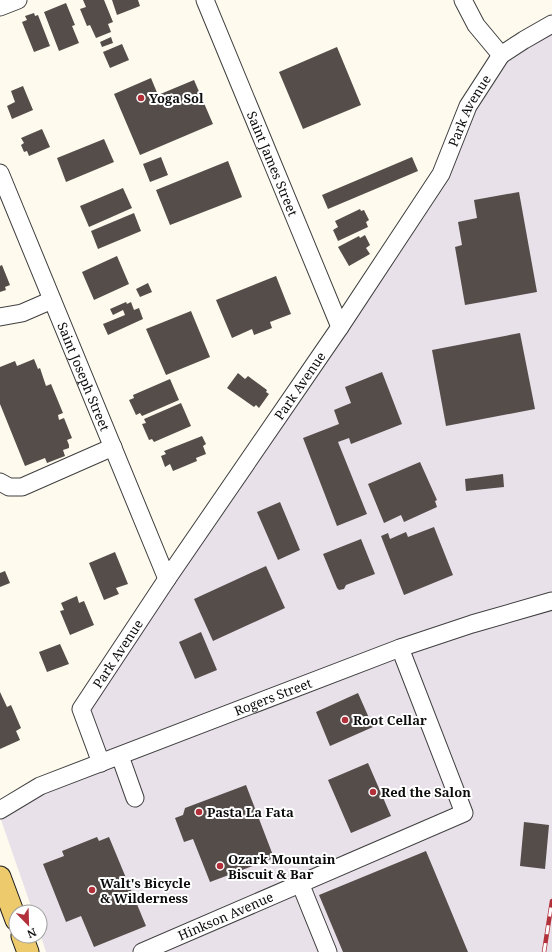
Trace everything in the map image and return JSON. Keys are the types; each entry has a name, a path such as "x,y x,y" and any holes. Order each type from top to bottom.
{"main road":[{"path":"0,877 10,904"}],"street":[{"path":"0,7 18,0"},
{"name":"Saint James Street","path":"205,0 340,327"},
{"path":"463,0 476,25 502,55"},
{"name":"Park Avenue","path":"101,763 81,709 167,579 340,327 441,174 468,106 502,55 524,40 550,27"},
{"name":"Saint Joseph Street","path":"0,173 167,579"},
{"path":"0,317 22,313 52,300"},
{"path":"0,482 9,487 22,487 113,447"},
{"name":"Rogers Street","path":"0,810 40,786 400,648 472,624 552,601"},
{"name":"Hinkson Avenue","path":"142,952 464,813 400,648"},
{"path":"120,756 135,798"},
{"path":"300,883 328,952"}],"shaded area":[{"path":"552,24 552,952 46,952 43,944 48,944 48,904 30,904 0,817 41,788 102,764 82,709 441,174 501,55"}],"building":[{"path":"83,0 104,0 113,22 108,24 111,32 96,38 90,25 87,26 80,9 86,7"},
{"path":"112,0 138,0 140,6 117,15"},
{"path":"66,3 75,25 72,26 79,43 59,51 44,12"},
{"path":"34,13 35,16 38,15 50,46 34,52 22,22 27,20 25,16"},
{"path":"111,37 113,43 102,47 100,42"},
{"path":"122,44 129,60 110,68 103,52"},
{"path":"337,47 361,105 303,129 279,72"},
{"path":"151,78 158,95 194,80 213,124 140,155 114,94"},
{"path":"23,86 33,110 12,119 7,106 15,102 11,91"},
{"path":"42,129 50,147 29,156 27,151 24,152 21,145 24,143 21,138"},
{"path":"104,139 114,162 66,182 57,158"},
{"path":"161,157 168,175 150,182 143,164"},
{"path":"412,157 418,171 328,209 322,195"},
{"path":"228,161 242,197 170,225 156,190"},
{"path":"123,188 132,208 89,227 80,206"},
{"path":"519,192 537,292 465,305 455,247 462,245 458,222 477,218 474,200"},
{"path":"360,209 361,211 364,210 369,220 366,222 368,227 338,241 333,230 338,227 335,221"},
{"path":"134,213 141,231 98,249 91,231"},
{"path":"365,235 370,245 366,248 370,254 349,266 338,247 359,236 360,238"},
{"path":"117,256 129,284 94,300 82,272"},
{"path":"2,265 10,285 5,287 6,290 0,292 0,266"},
{"path":"276,276 291,314 270,322 272,328 254,335 252,329 232,338 216,300"},
{"path":"148,283 152,292 140,297 136,289"},
{"path":"126,302 127,304 131,302 134,310 139,308 143,319 108,335 103,324 125,315 123,310 113,315 110,309"},
{"path":"191,311 210,357 166,375 146,329"},
{"path":"520,333 535,409 446,426 432,350"},
{"path":"34,359 38,369 40,368 46,386 51,384 63,413 58,415 59,420 64,418 72,438 67,440 69,448 63,450 65,456 47,463 45,458 25,466 0,404 0,367 15,361 17,366"},
{"path":"382,372 402,424 351,444 349,438 338,442 367,514 337,526 303,438 339,424 334,410 351,403 345,387"},
{"path":"238,373 245,379 248,376 267,390 266,392 269,394 259,408 256,405 254,407 227,388"},
{"path":"170,379 179,400 142,416 140,413 136,415 129,400 134,398 133,395"},
{"path":"181,403 191,426 154,442 152,439 149,440 142,424 146,423 144,419"},
{"path":"202,436 206,444 203,446 206,454 196,458 197,461 173,471 170,464 165,467 161,456 166,454 164,451"},
{"path":"420,462 437,500 435,501 437,507 404,522 401,515 384,523 368,484"},
{"path":"503,474 504,487 466,491 465,479"},
{"path":"280,502 300,550 278,560 257,512"},
{"path":"434,527 453,575 404,595 381,536 388,533 390,539 406,532 408,537"},
{"path":"361,539 375,574 346,585 344,589 339,590 323,554"},
{"path":"115,552 128,584 116,588 119,594 104,600 89,563"},
{"path":"266,566 285,608 213,641 194,599"},
{"path":"5,571 10,583 0,587 0,573"},
{"path":"77,596 79,603 84,601 94,625 70,635 60,611 64,610 61,603"},
{"path":"201,632 217,670 195,679 179,642"},
{"path":"60,644 69,664 47,672 39,652"},
{"path":"0,692 7,707 11,705 21,728 16,731 20,740 0,749"},
{"path":"358,693 373,727 330,746 316,712"},
{"path":"368,763 391,816 351,833 328,780"},
{"path":"246,785 274,858 210,882 193,839 184,842 175,818 183,815 185,808"},
{"path":"524,822 549,825 545,869 520,866"},
{"name":"Walt's Bicycle & Wilderness","path":"97,837 99,841 109,837 146,926 94,947 81,916 66,922 43,864 64,856 62,851"},
{"path":"426,851 468,952 343,952 319,895"}],"railway":[{"path":"544,952 552,901"}],"place":[{"name":"Yoga Sol","path":"141,98"},
{"name":"Root Cellar","path":"345,720"},
{"name":"Red the Salon","path":"373,792"},
{"name":"Pasta La Fata","path":"199,812"},
{"name":"Ozark Mountain Biscuit & Bar","path":"220,866"},
{"name":"Walt's Bicycle & Wilderness","path":"92,890"}]}
